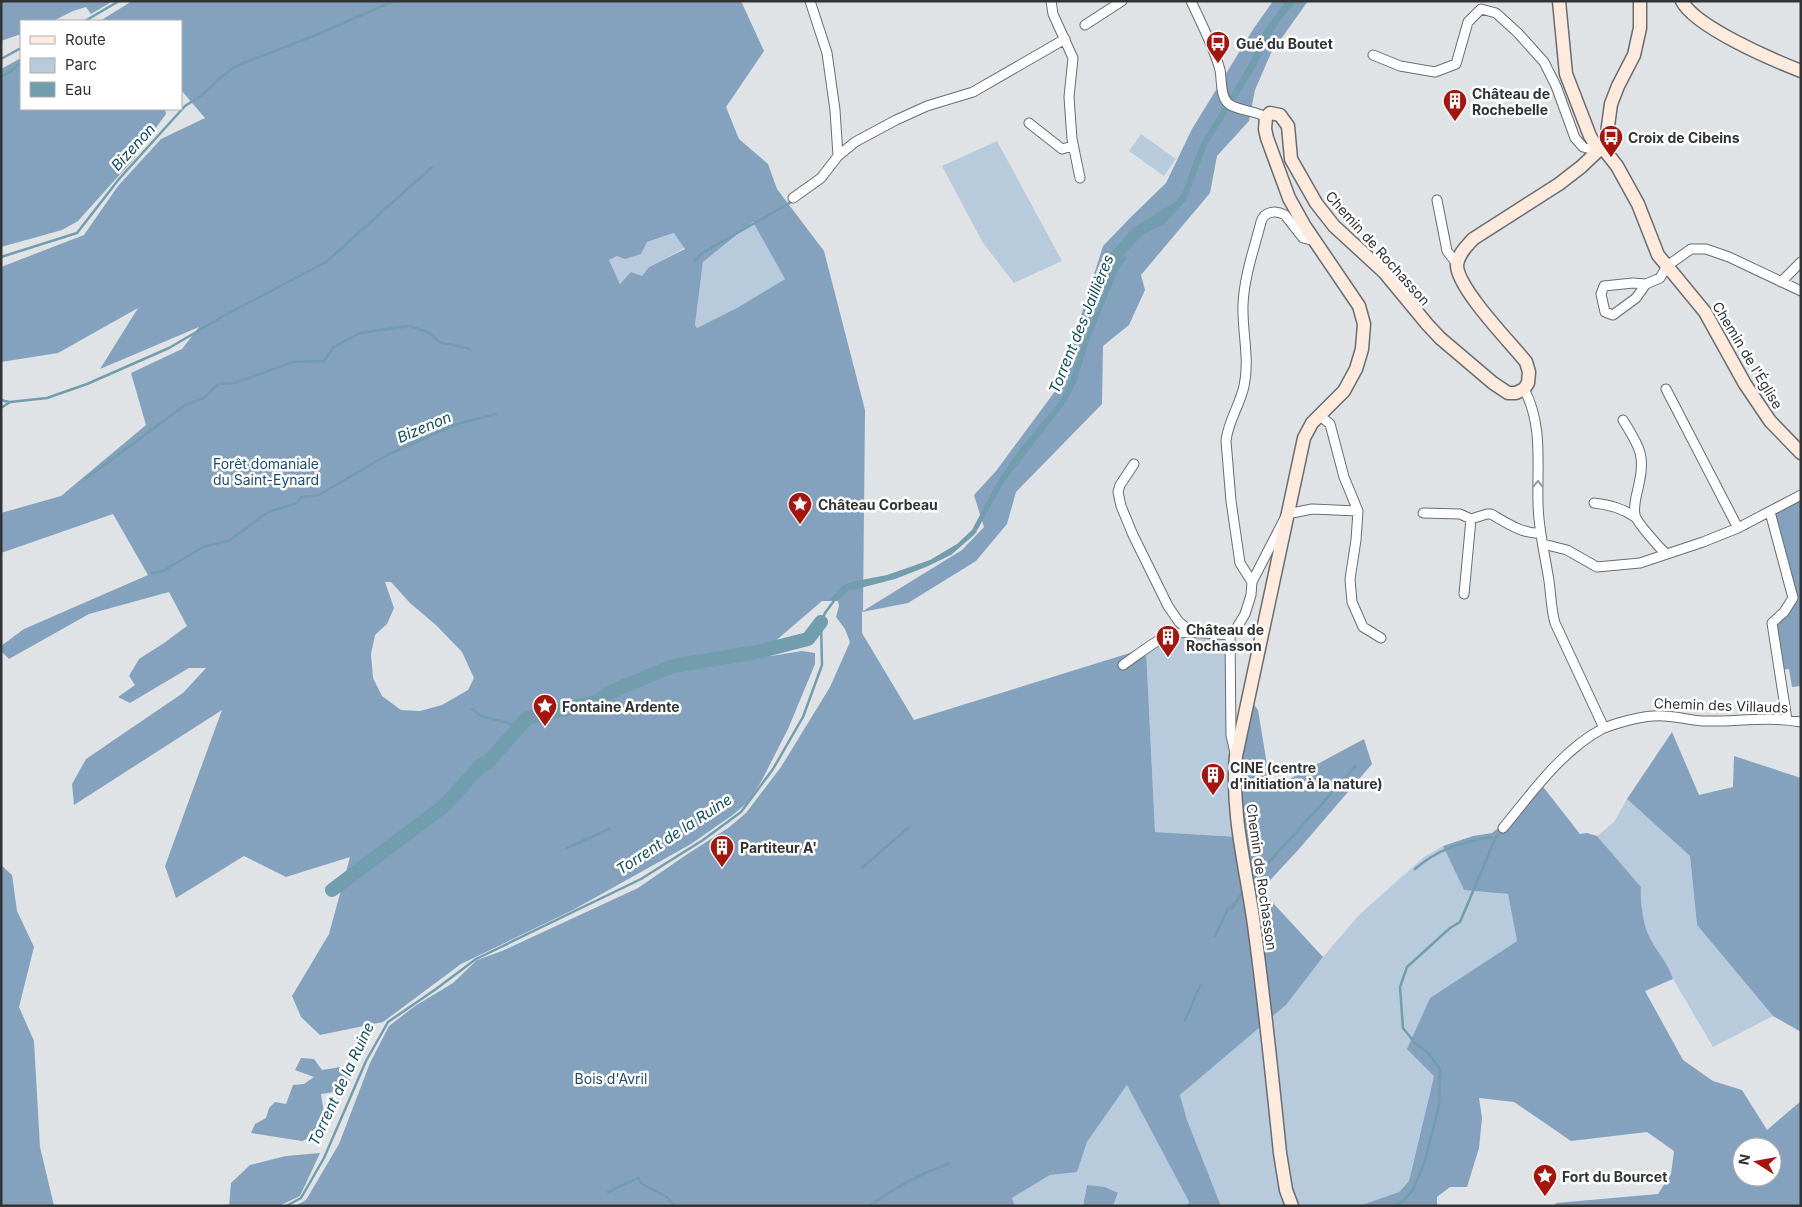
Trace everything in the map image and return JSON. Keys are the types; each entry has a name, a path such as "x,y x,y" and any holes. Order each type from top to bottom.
{"street":[{"path":"810,1 827,53 835,110 838,156"},
{"path":"1051,1 1053,14 1073,58 1069,97 1073,146 1080,178"},
{"path":"1085,25 1122,1"},
{"path":"1191,1 1218,64 1224,96 1227,102 1231,106 1256,112 1266,117"},
{"name":"Chemin de l'Église","path":"1559,1 1566,74 1590,136 1599,150 1606,152 1617,166 1638,204 1658,254 1705,312 1745,384 1770,421 1801,453"},
{"path":"1457,264 1463,250 1473,239 1559,184 1581,167 1599,150 1606,140 1611,104 1634,55 1640,28 1640,1"},
{"path":"1682,1 1684,6 1729,39 1801,71"},
{"path":"1372,55 1400,66 1435,72 1456,64 1468,22 1481,9 1496,13 1518,33 1544,62 1556,86 1575,138 1583,147 1599,150"},
{"path":"793,198 822,178 838,156 855,142 927,106 972,92 1065,39"},
{"name":"Chemin de Rochasson","path":"1292,1206 1286,1190 1280,1153 1255,934 1239,837 1236,802 1236,756 1304,438 1312,423 1344,391 1356,369 1362,349 1364,324 1358,306 1304,225 1289,198 1267,138 1265,129 1266,117 1270,113 1276,113 1285,120 1288,126 1291,159 1316,204 1334,226 1384,272 1427,324 1455,351 1494,384 1508,393 1516,393 1524,389"},
{"path":"1029,123 1062,149 1073,146"},
{"path":"1437,200 1447,251 1457,264 1459,273 1471,296 1526,362 1529,372 1528,383 1524,389 1529,399 1539,446 1538,502 1554,623 1604,728"},
{"path":"1252,582 1240,563 1231,501 1226,441 1227,432 1244,386 1246,350 1243,304 1246,281 1261,222 1265,215 1273,212 1285,215 1303,238 1315,241"},
{"path":"1646,284 1636,298 1613,315 1605,312 1600,294 1604,286 1633,283 1646,284 1660,278 1667,266 1691,249 1706,249 1729,257 1801,291"},
{"path":"1781,282 1801,262"},
{"path":"1666,389 1738,528"},
{"path":"1319,415 1330,424 1344,477 1358,511 1350,579 1352,602 1363,628 1381,638"},
{"path":"1623,420 1640,449 1642,459 1635,517"},
{"path":"1134,464 1120,485 1118,492 1121,506 1168,606 1179,622 1193,633"},
{"path":"1543,544 1566,550 1597,568 1640,563 1738,528 1801,495"},
{"path":"1594,503 1621,508 1635,517 1666,554"},
{"path":"1236,756 1230,735 1230,635 1245,614 1251,596 1252,582 1288,514 1312,509 1358,511"},
{"path":"1770,512 1793,598 1784,612 1772,623 1787,720"},
{"path":"1423,513 1460,514 1471,519 1491,514 1518,528 1541,533"},
{"path":"1464,594 1471,519"},
{"path":"1123,666 1164,637 1172,634 1230,635"},
{"name":"Chemin des Villauds","path":"1503,828 1551,770 1576,748 1604,728 1641,717 1654,716 1702,721 1762,719 1801,722"}],"green space":[{"path":"1,1 113,1 91,14 86,7 55,20 20,20 20,34 1,41"},
{"path":"132,1 741,1 764,51 726,107 739,139 768,164 777,189 824,251 865,410 863,611 962,550 984,527 974,495 996,471 1059,386 1103,246 1166,183 1192,129 1254,28 1273,1 1308,1 1271,53 1255,90 1249,121 1217,156 1210,193 1141,275 1145,290 1129,325 1103,346 1102,404 1016,492 1007,524 976,561 908,603 862,612 862,633 914,720 1146,648 1155,832 1239,837 1236,802 1249,698 1258,710 1271,789 1364,739 1372,764 1261,890 1323,957 1286,1005 1180,1095 1187,1120 1221,1206 1186,1206 1189,1202 1127,1085 1087,1142 1077,1172 1050,1175 1012,1198 1015,1206 295,1206 306,1200 339,1144 370,1063 389,1026 415,1006 453,983 477,960 502,951 638,888 728,828 746,813 781,767 830,687 850,642 845,629 836,617 839,606 838,601 822,601 772,644 751,650 771,656 802,651 815,653 815,664 788,729 762,780 749,801 734,814 691,844 573,910 461,964 383,1022 320,1035 301,1017 292,996 329,934 350,857 286,877 244,856 176,898 165,866 222,710 74,805 72,784 86,759 183,693 206,668 189,668 130,703 118,697 135,685 129,676 139,659 187,626 169,592 89,614 9,659 1,651 1,646 24,629 148,575 113,514 1,553 1,513 61,496 146,425 131,373 182,349 199,327 100,369 138,308 58,353 1,362 1,267 84,235 118,186 161,139 205,118 182,91 182,20 102,20","holes":["753,222 785,279 737,308 697,328 695,325 703,262","674,233 685,249 649,267 642,276 631,272 620,284 609,260 617,256 625,259 641,254 647,242","385,582 391,582 410,603 437,626 462,652 474,678 468,690 442,705 420,711 401,710 382,696 373,678 371,654 375,635 387,624 394,608"]},
{"path":"20,59 20,110 165,110 166,114 132,161 78,221 62,230 1,247 1,69"},
{"path":"1141,134 1176,159 1164,176 1129,151"},
{"path":"997,141 1062,261 1014,283 983,243 942,166"},
{"path":"754,222 785,279 737,309 697,328 695,325 703,262"},
{"path":"675,233 685,248 649,267 642,276 620,284 609,260 647,242"},
{"path":"1801,495 1801,686 1792,687 1789,669 1780,670 1772,623 1793,598 1771,511"},
{"path":"1230,635 1239,837 1155,832 1146,648 1164,637"},
{"path":"1672,732 1699,795 1733,787 1734,756 1801,778 1801,1032 1773,1016 1697,925 1690,856 1627,799"},
{"path":"1540,783 1580,834 1587,833 1597,836 1641,887 1642,911 1646,929 1673,979 1645,991 1683,1060 1713,1081 1742,1090 1767,1130 1801,1101 1801,1206 1555,1206 1556,1203 1658,1194 1671,1174 1674,1151 1647,1132 1571,1141 1514,1102 1479,1098 1482,1118 1479,1148 1467,1187 1450,1187 1437,1197 1437,1206 1359,1206 1399,1192 1409,1181 1434,1076 1407,1049 1430,998 1517,941 1508,894 1464,890 1443,846 1473,836 1492,833 1507,821"},
{"path":"1627,799 1690,856 1697,925 1773,1016 1713,1047 1648,934 1642,911 1641,887 1597,836 1614,822"},
{"path":"1443,846 1464,889 1508,894 1517,941 1430,998 1434,1076 1409,1181 1399,1192 1359,1206 1221,1206 1187,1120 1180,1095 1286,1005 1323,957 1359,915 1424,857"},
{"path":"1,865 12,875 17,911 34,947 19,1007 34,1041 40,1147 54,1206 1,1206"},
{"path":"301,1058 314,1059 322,1070 340,1067 356,1070 343,1088 321,1094 326,1126 318,1135 302,1141 251,1133 255,1124 266,1118 269,1108 275,1102 286,1104 293,1085 304,1084 314,1077 295,1070"},
{"path":"1127,1085 1189,1202 1186,1206 1113,1206 1118,1194 1087,1185 1083,1206 1015,1206 1012,1198 1050,1175 1077,1171 1087,1142"},
{"path":"320,1153 300,1196 279,1206 229,1206 231,1183 250,1165 286,1156"},
{"path":"1087,1185 1105,1187 1118,1193 1113,1206 1083,1206"}],"water":[{"path":"1286,1 1296,1 1279,22 1255,68 1207,145 1186,200 1162,225 1143,234 1124,255 1127,258 1119,268 1090,338 1075,385 1066,402 1004,482 975,534 951,555 926,567 895,579 849,591 838,600 830,600 842,586 851,582 887,575 930,560 957,544 972,530 998,481 1016,454 1059,402 1069,383 1105,289 1105,265 1108,256 1133,228 1177,201 1184,189 1200,145 1255,53 1265,29"}],"waterway":[{"path":"87,20 119,1"},
{"name":"Bizenon","path":"182,109 236,66 316,35 394,1"},
{"path":"1,59 20,49"},
{"path":"1,77 20,63"},
{"name":"Bizenon","path":"1,257 77,233 119,179 181,110"},
{"path":"1,408 10,402 47,398 87,384 169,348 227,314 326,262 432,167"},
{"path":"694,261 702,253 793,201"},
{"path":"84,480 185,405 204,398 218,384 235,383 293,362 324,361 334,347 360,333 410,326 428,332 439,342 470,349"},
{"path":"1,400 9,402"},
{"name":"Bizenon","path":"152,573 163,571 203,547 230,540 268,512 297,503 302,497 319,495 389,454 457,424 496,414"},
{"name":"Torrent de la Ruine","path":"286,1206 301,1198 324,1158 366,1061 388,1022 476,959 641,879 703,840 741,812 773,769 803,717 822,665 821,622 836,598"},
{"name":"Torrent de la Ruine","path":"332,890 444,806 481,765 488,762 527,718 596,702 615,690 673,666 757,652 808,639 821,622"},
{"path":"472,709 481,716 519,726"},
{"path":"1573,755 1579,750"},
{"path":"1252,881 1356,766"},
{"path":"862,868 908,828"},
{"path":"567,848 609,829"},
{"path":"1393,1206 1402,1202 1413,1190 1425,1161 1439,1106 1440,1069 1428,1053 1415,1043 1403,1028 1400,987 1407,967 1450,928 1460,922 1496,837 1503,831"},
{"path":"1415,869 1432,856 1451,847 1491,837"},
{"path":"1232,909 1243,891"},
{"path":"1215,936 1228,908 1237,902"},
{"path":"1185,1020 1200,986"},
{"path":"869,1206 907,1182 948,1164"},
{"path":"608,1192 638,1178 642,1184 667,1197 674,1206"}],"place":[{"name":"Gué du Boutet","path":"1218,64"},
{"name":"Château de Rochebelle","path":"1455,122"},
{"name":"Croix de Cibeins","path":"1611,158"},
{"name":"Château Corbeau","path":"800,525"},
{"name":"Château de Rochasson","path":"1168,658"},
{"name":"Fontaine Ardente","path":"545,727"},
{"name":"CINE (centre d'initiation à la nature)","path":"1213,796"},
{"name":"Partiteur A'","path":"722,868"},
{"name":"Fort du Bourcet","path":"1545,1197"}],"water label":[{"name":"Torrent des Jaillières","path":"1081,324"}],"park label":[{"name":"Forêt domaniale du Saint-Eynard","path":"266,472"},
{"name":"Bois d'Avril","path":"611,1078"}]}
